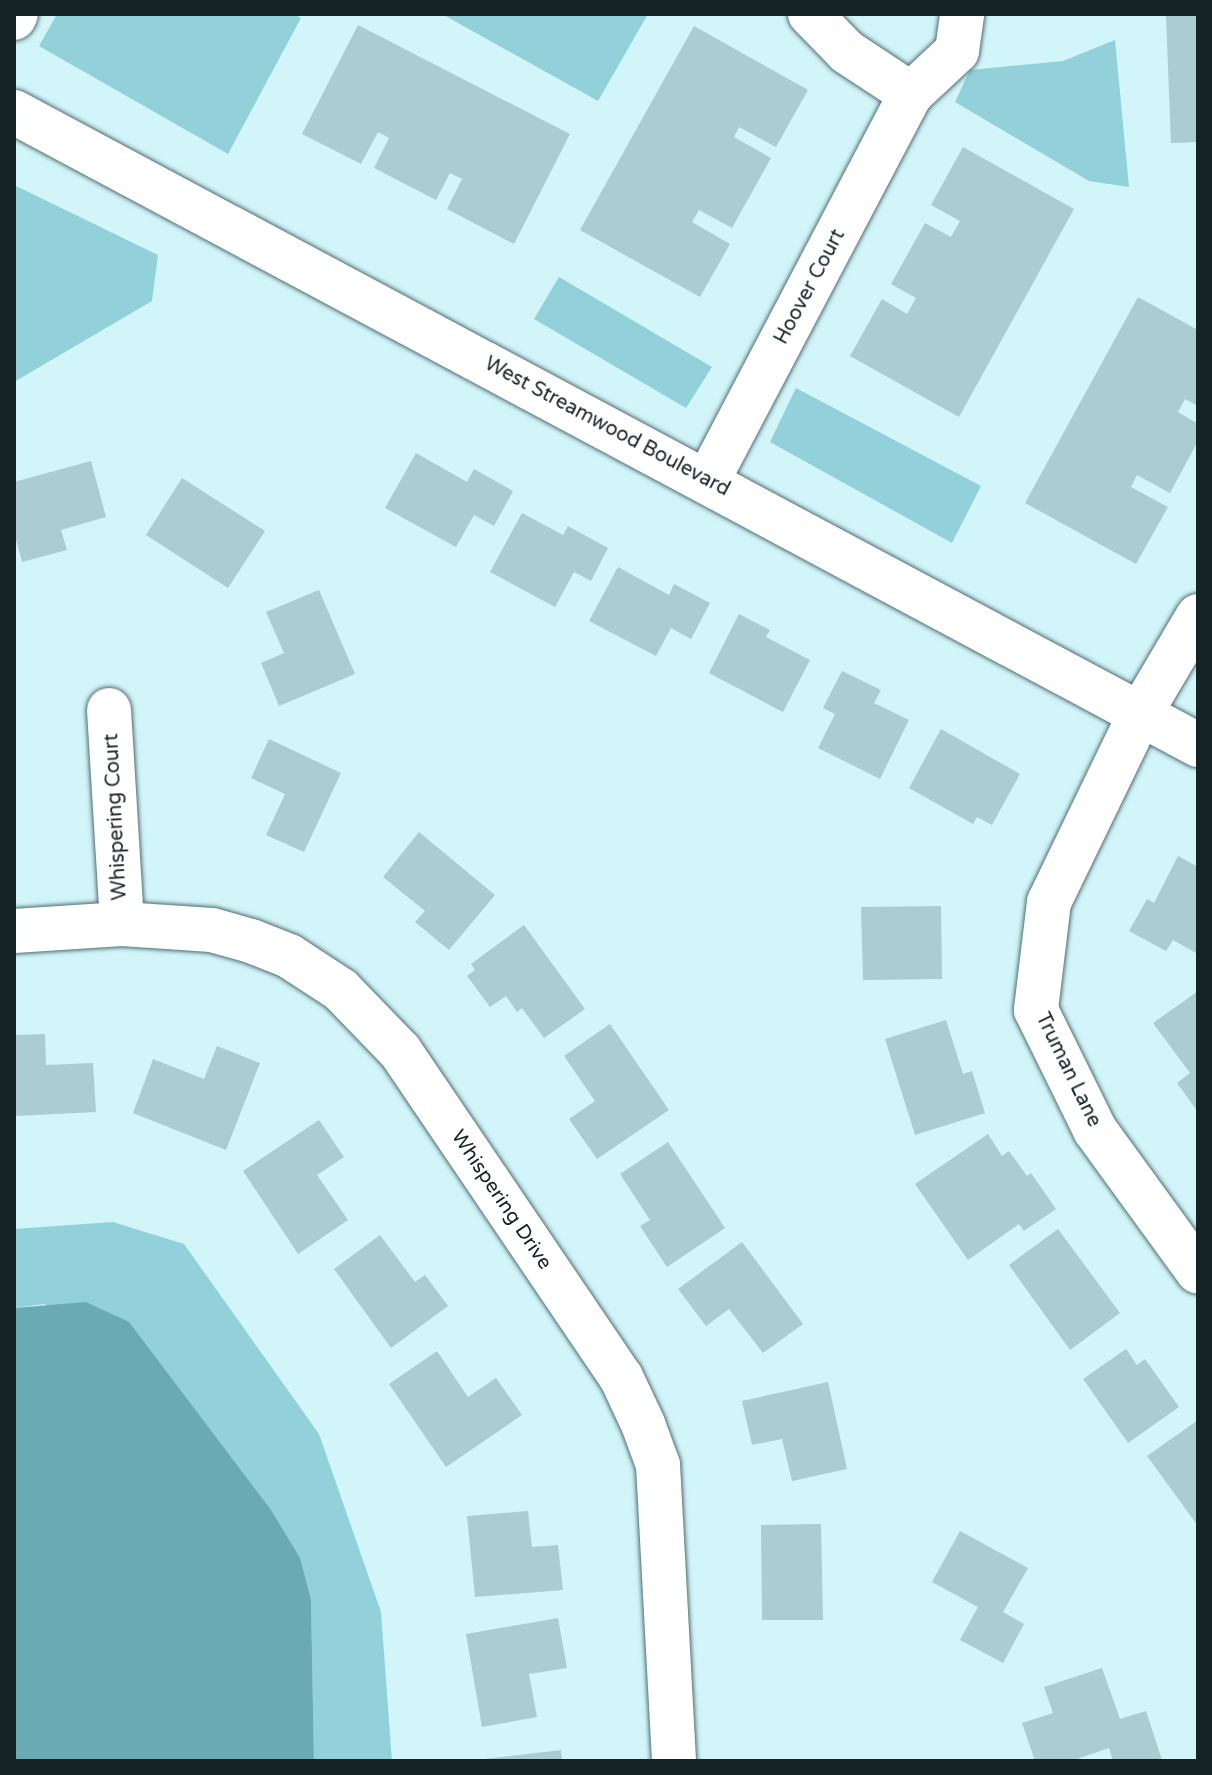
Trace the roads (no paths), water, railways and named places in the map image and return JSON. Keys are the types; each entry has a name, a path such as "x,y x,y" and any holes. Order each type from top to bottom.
{"street":[{"path":"810,14 847,52 911,94"},
{"name":"Hoover Court","path":"708,480 911,94 957,51 962,14"},
{"name":"West Streamwood Boulevard","path":"14,112 708,480 1198,745"},
{"name":"Truman Lane","path":"1198,616 1140,714 1049,902 1036,1010 1095,1130 1198,1272"},
{"name":"Whispering Court","path":"109,710 122,924"},
{"name":"Whispering Drive","path":"14,931 122,924 212,930 251,941 289,956 341,990 400,1051 621,1377 658,1465 674,1761"}]}
